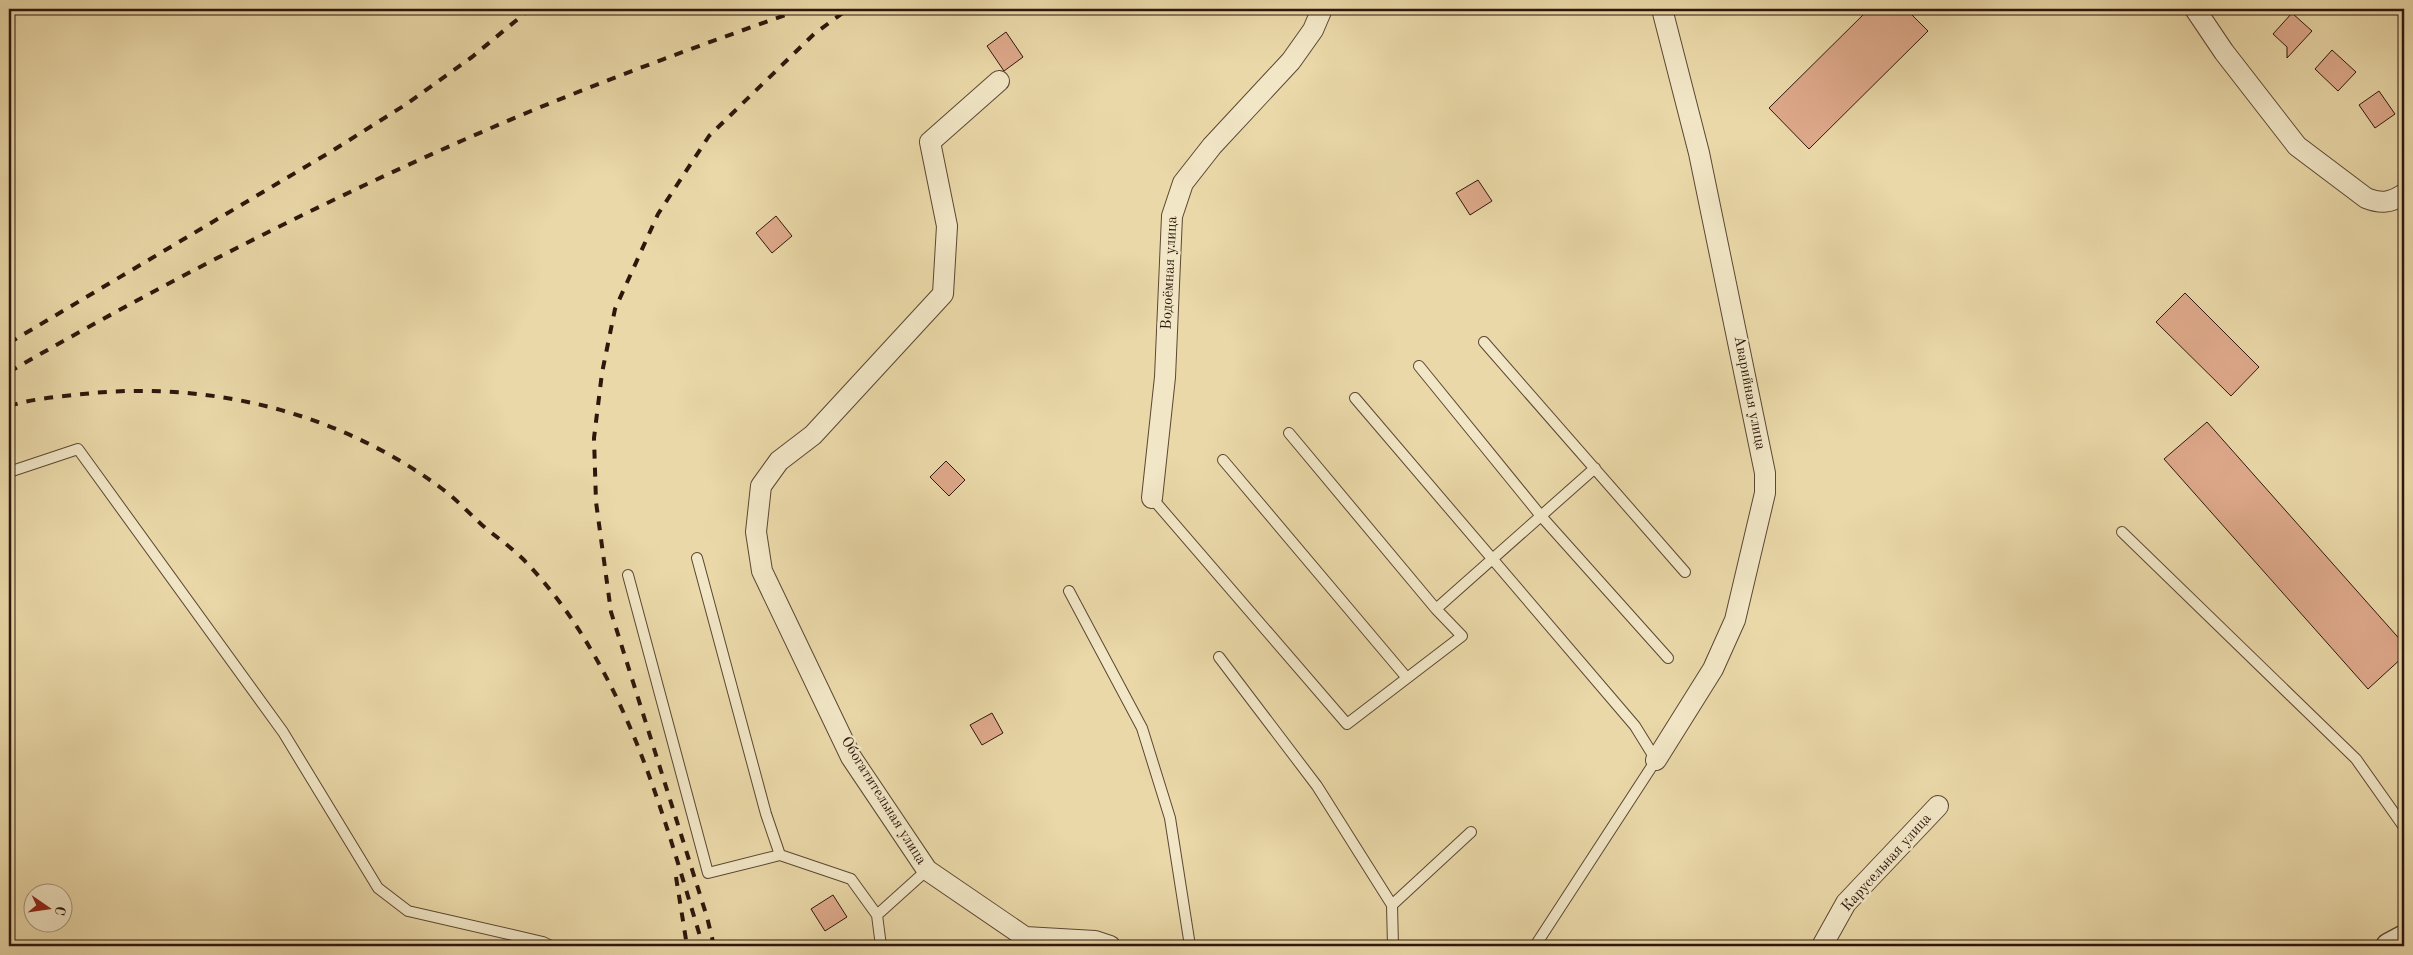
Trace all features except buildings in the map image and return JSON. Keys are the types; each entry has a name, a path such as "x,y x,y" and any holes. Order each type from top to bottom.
{"street":[{"name":"Водоёмная улица","path":"1152,498 1165,377 1172,216 1183,183 1212,146 1291,61 1313,30 1322,9"},
{"name":"Аварийная улица","path":"1656,760 1713,669 1735,620 1766,493 1765,473 1699,154 1662,9"},
{"path":"2195,9 2224,52 2298,146 2366,198 2377,202 2389,202 2404,194"},
{"name":"Обогатительная улица","path":"999,81 930,142 947,226 943,294 813,435 779,461 762,486 756,532 762,571 851,757 927,870 1025,937 1098,945"},
{"name":"Карусельная улица","path":"1822,946 1846,903 1938,806"},
{"path":"2389,946 2404,938"}],"lane":[{"path":"1484,342 1685,572"},
{"path":"1419,366 1542,516 1668,658"},
{"path":"1355,398 1635,726 1656,760 1535,946"},
{"path":"1152,498 1347,724 1462,636 1436,609 1289,432"},
{"path":"9,472 78,449 283,732 378,888 408,911 543,942 551,946"},
{"path":"1223,460 1407,678"},
{"path":"1436,609 1595,468"},
{"path":"2122,532 2356,759 2404,827"},
{"path":"697,558 766,814 780,855"},
{"path":"628,575 708,873 780,855 851,879 877,916 881,946"},
{"path":"1069,591 1142,728 1170,818 1190,946"},
{"path":"1219,658 1317,786 1392,905 1394,946"},
{"path":"1392,905 1471,832"},
{"path":"877,916 927,870"}],"railway":[{"path":"9,343 332,151 405,105 472,57 530,9"},
{"path":"9,372 136,301 266,233 398,170 565,97 666,58 803,9"},
{"path":"714,946 707,917 611,612 596,502 594,438 602,373 615,309 658,214 709,136 814,34 848,9"},
{"path":"9,406 61,396 139,391 185,393 231,399 276,409 362,440 402,462 447,492 482,525 519,555 533,570 560,602 590,648 609,683 642,756 656,794 703,946"},
{"path":"676,877 687,946"}]}
